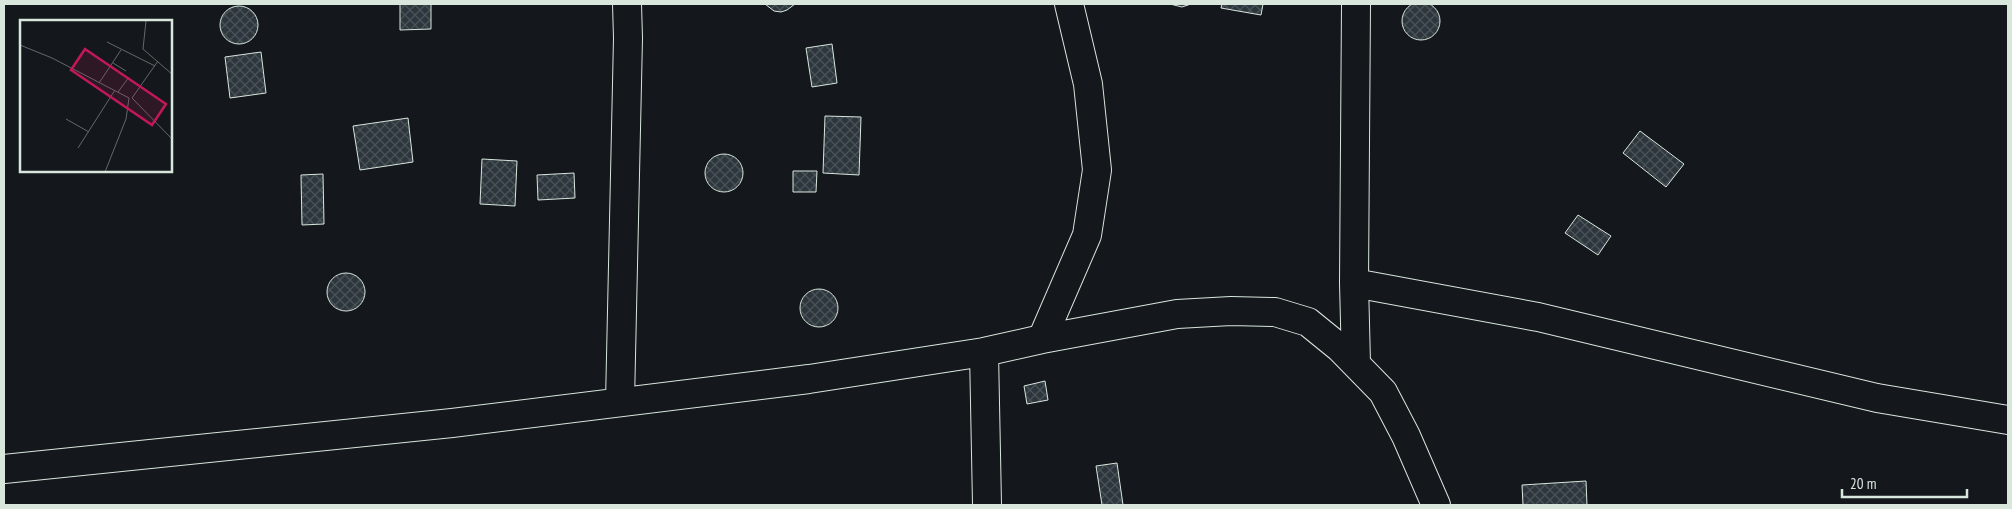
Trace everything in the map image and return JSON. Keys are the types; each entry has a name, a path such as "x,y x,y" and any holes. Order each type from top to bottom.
{"street":[{"path":"620,402 628,38 627,4"},
{"path":"1042,339 1087,235 1097,170 1088,84 1069,4"},
{"path":"1356,4 1354,283 1356,364"},
{"path":"1354,283 1538,317 1877,398 2008,420"},
{"path":"4,469 452,422 809,379 984,352 1042,339 1177,314 1275,312 1308,322 1356,364 1383,392 1406,436 1436,505"},
{"path":"984,352 987,505"}],"building":[{"path":"1421,2 1434,8 1440,21 1434,34 1421,40 1408,34 1402,21 1408,8"},
{"path":"400,4 431,4 431,29 400,30"},
{"path":"765,4 795,4 781,12 774,11"},
{"path":"1170,4 1191,4 1182,7"},
{"path":"1222,4 1263,4 1261,15 1221,8"},
{"path":"239,6 252,12 258,25 252,38 239,44 226,38 220,25 226,12"},
{"path":"832,44 837,83 812,87 806,48"},
{"path":"261,52 266,93 230,98 225,57"},
{"path":"825,116 861,117 859,175 823,173"},
{"path":"408,118 413,162 360,170 353,126"},
{"path":"1640,131 1684,164 1666,187 1623,153"},
{"path":"724,154 737,160 743,173 737,186 724,192 711,186 705,173 711,160"},
{"path":"482,159 517,161 515,206 480,204"},
{"path":"793,171 817,171 816,192 793,192"},
{"path":"574,173 575,198 538,200 537,175"},
{"path":"323,174 324,224 302,225 301,175"},
{"path":"1578,215 1611,236 1598,255 1565,233"},
{"path":"346,273 359,279 365,292 359,305 346,311 333,305 327,292 333,279"},
{"path":"819,289 832,295 838,308 832,321 819,327 806,321 800,308 806,295"},
{"path":"1045,381 1048,400 1027,404 1024,386"},
{"path":"1117,463 1123,505 1102,505 1096,466"},
{"path":"1586,481 1587,505 1523,505 1522,485"}]}
